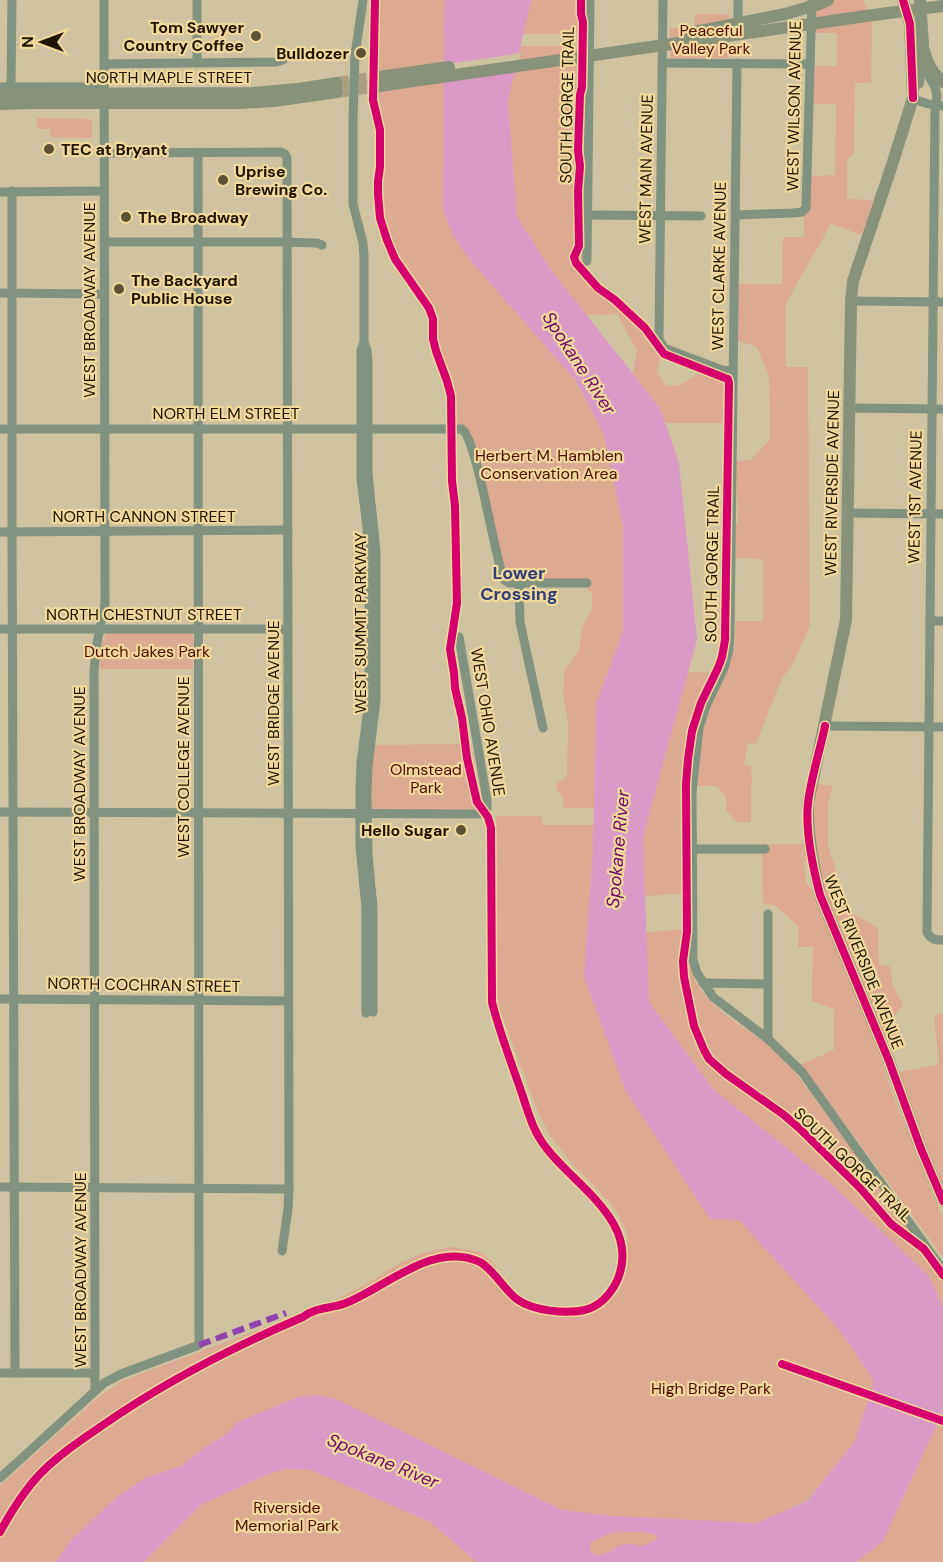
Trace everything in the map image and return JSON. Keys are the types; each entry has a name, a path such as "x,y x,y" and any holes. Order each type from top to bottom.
{"main road":[{"path":"685,34 784,14 828,0"},
{"name":"WEST RIVERSIDE AVENUE","path":"903,0 915,16 911,31 913,98 853,281 846,620 808,803 807,821 820,896 885,1051 943,1201"},
{"path":"920,0 915,16 930,66 939,83"},
{"path":"924,0 872,11 384,81 685,34 872,11 943,6"},
{"path":"913,98 918,85 923,45"},
{"name":"NORTH MAPLE STREET","path":"0,94 252,93 337,87 274,101 239,103 0,104"}],"street":[{"path":"11,87 12,0"},
{"name":"WEST BROADWAY AVENUE","path":"95,1390 94,657 105,604 104,0"},
{"path":"197,0 197,63"},
{"name":"WEST SUMMIT PARKWAY","path":"363,0 354,63 353,141 354,210 363,249 364,342 361,362 364,428 361,479 373,586 373,670 361,771 364,814 361,856 370,970 370,1012"},
{"path":"587,261 590,0"},
{"name":"WEST MAIN AVENUE","path":"663,0 659,339 664,348 722,370 733,371"},
{"path":"738,0 738,21"},
{"name":"WEST WILSON AVENUE","path":"736,215 804,211 807,203 812,0"},
{"name":"NORTH MAPLE STREET","path":"104,64 276,62 283,60"},
{"name":"WEST 1ST AVENUE","path":"922,62 924,69 939,83 938,302 932,409 927,932 929,937 943,940"},
{"path":"663,63 810,64"},
{"name":"WEST CLARKE AVENUE","path":"737,63 729,650 699,728 692,792 693,960 697,973 713,997 768,1039 802,1072 943,1270"},
{"path":"939,83 943,90"},
{"name":"NORTH MAPLE STREET","path":"0,87 104,88"},
{"path":"913,98 939,106"},
{"name":"WEST BRIDGE AVENUE","path":"198,153 280,152 285,154 287,162 289,1190 282,1251"},
{"path":"104,153 198,153"},
{"name":"WEST COLLEGE AVENUE","path":"95,1390 114,1377 199,1345 198,153"},
{"path":"12,191 15,1373"},
{"path":"0,192 104,191"},
{"path":"587,215 701,216"},
{"path":"104,242 287,242 322,245"},
{"path":"0,293 104,294"},
{"path":"851,301 938,302"},
{"path":"849,408 943,409"},
{"name":"NORTH ELM STREET","path":"0,429 462,429 467,435 478,472 502,577 505,581 519,583"},
{"path":"849,513 943,514"},
{"name":"NORTH CANNON STREET","path":"0,532 288,531"},
{"path":"543,728 520,622 519,583 587,583"},
{"path":"930,621 943,621"},
{"name":"NORTH CHESTNUT STREET","path":"0,629 288,629"},
{"name":"WEST OHIO AVENUE","path":"364,814 477,815 484,812 488,806 459,636"},
{"path":"825,726 943,727"},
{"path":"0,813 364,814"},
{"path":"693,849 765,849"},
{"path":"768,914 768,1039"},
{"path":"703,983 768,984"},
{"name":"NORTH COCHRAN STREET","path":"0,999 288,1002"},
{"path":"0,1187 289,1190"},
{"path":"0,1373 95,1373"},
{"path":"0,1478 95,1390"}],"green space":[{"name":"Herbert M. Hamblen Conservation Area","path":"379,0 445,0 443,209 470,260 576,381 604,434 623,527 623,631 596,704 594,808 564,808 562,797 556,788 557,783 567,777 568,724 563,691 565,670 579,650 582,628 592,608 592,594 586,588 586,580 508,580 470,435 454,425 454,403 447,371 437,343 434,314 392,248 383,222 379,192"},
{"path":"531,0 590,0 589,34 522,34"},
{"path":"814,0 863,0 872,21 871,83 855,83 854,153 847,160 847,199 874,200 862,235 831,224 786,303 786,367 808,367 810,625 795,660 781,680 756,744 748,743 744,765 752,767 750,774 753,775 751,822 737,822 726,810 726,797 717,786 697,786 703,730 709,706 735,647 736,621 763,621 763,559 735,558 738,522 736,461 751,460 770,439 769,375 756,346 738,341 739,284 782,284 783,237 804,237 804,215 810,176 835,175 836,104 813,104 814,66 837,66 837,33 814,33"},
{"name":"Peaceful Valley Park","path":"695,14 729,14 729,58 670,58 670,28 694,28"},
{"path":"520,46 589,46 587,270 655,331 662,348 657,372 667,386 681,385 705,368 729,378 730,423 665,423 660,408 633,373 637,351 617,314 586,315 551,270 517,217 508,101"},
{"path":"37,118 92,119 92,138 50,137 50,129 37,129"},
{"name":"Dutch Jakes Park","path":"107,633 193,633 193,669 100,669 101,646"},
{"path":"688,672 716,673 697,718 691,754 688,814 690,893 645,896 643,837"},
{"name":"Olmstead Park","path":"471,744 483,804 482,809 477,812 371,809 373,745"},
{"path":"817,784 833,786 828,804 828,845 841,888 852,913 878,928 879,965 890,966 892,984 903,1005 890,1021 899,1035 885,1042 822,886 811,819"},
{"name":"High Bridge Park","path":"496,816 541,816 543,825 594,825 584,976 739,1219 842,1333 874,1381 855,1441 806,1501 757,1523 612,1516 562,1510 336,1399 317,1395 298,1397 238,1422 228,1433 181,1466 145,1478 117,1497 71,1540 56,1562 0,1562 0,1486 96,1399 122,1381 341,1297 367,1284 396,1265 423,1253 452,1247 480,1252 494,1263 501,1278 515,1297 530,1307 554,1312 576,1312 599,1307 614,1294 623,1276 627,1253 627,1234 616,1210 572,1164 550,1135 540,1117 497,1002"},
{"path":"762,844 805,844 806,883 813,891 868,1020 895,1101 943,1217 943,1257 801,1064 834,1050 834,1009 812,1001 813,947 798,947 798,926 775,905 763,904"},
{"path":"689,929 691,966 702,991 722,1012 768,1045 789,1064 943,1272 943,1308 929,1276 829,1182 713,1089 649,1002 646,932"},
{"path":"943,1013 943,1195 895,1073 939,1064 934,1016"},
{"path":"943,1411 943,1562 856,1562 883,1541"},
{"name":"Riverside Memorial Park","path":"286,1469 311,1470 430,1522 477,1562 144,1562 201,1505 271,1473"},
{"path":"613,1532 644,1532 657,1535 657,1539 643,1546 619,1545 612,1551 597,1556 590,1551 591,1542"}],"water":[{"name":"Spokane River","path":"445,0 531,0 508,101 517,217 551,270 660,408 679,463 697,639 643,837 649,1002 713,1089 829,1182 929,1276 943,1308 943,1411 883,1541 856,1562 477,1562 430,1522 311,1470 286,1469 271,1473 201,1505 144,1562 56,1562 71,1540 117,1497 145,1478 181,1466 228,1433 238,1422 298,1397 317,1395 336,1399 562,1510 612,1516 757,1523 807,1501 855,1441 874,1381 842,1333 739,1220 710,1219 625,1090 584,976 593,848 596,704 623,631 623,527 604,434 576,381 470,260 453,235 443,209","holes":["613,1532 644,1532 657,1535 657,1539 643,1546 619,1545 612,1551 597,1556 590,1551 591,1542"]}],"pier":[{"path":"521,53 517,71 441,81 441,65"}],"tunnel":[{"path":"337,83 379,77"},
{"path":"337,92 379,86"}],"marked path":[{"path":"199,1345 286,1313"}],"cycle path":[{"path":"0,1532 33,1482 46,1468 78,1442 176,1379 313,1311 346,1303 410,1269 445,1257 463,1257 480,1262 513,1296 525,1304 550,1311 585,1310 595,1306 611,1291 617,1281 623,1259 620,1239 611,1220 540,1139 531,1120 492,1002 491,828 488,817 477,802 467,758 450,649 457,603 451,396 436,351 433,339 433,319 429,308 395,259 380,218 378,194 380,130 373,100 375,0"},
{"name":"SOUTH GORGE TRAIL","path":"581,0 583,22 578,151 580,166 579,246 574,257 576,263 598,288 615,300 645,328 664,354 728,379 729,383 725,640 722,657 701,703 692,731 686,784 687,932 683,961 694,1026 709,1059 799,1128 860,1188 891,1224 924,1249 943,1275"},
{"path":"903,0 910,24 913,98"},
{"path":"825,726 811,784 807,814 810,849 817,884 943,1201"},
{"path":"782,1364 943,1421"}],"place":[{"name":"Tom Sawyer Country Coffee","path":"256,36"},
{"name":"Bulldozer","path":"361,53"},
{"name":"TEC at Bryant","path":"49,149"},
{"name":"Uprise Brewing Co.","path":"223,180"},
{"name":"The Broadway","path":"126,217"},
{"name":"The Backyard Public House","path":"119,289"},
{"name":"Hello Sugar","path":"461,830"}],"district":[{"name":"Lower Crossing","path":"519,583"}]}
